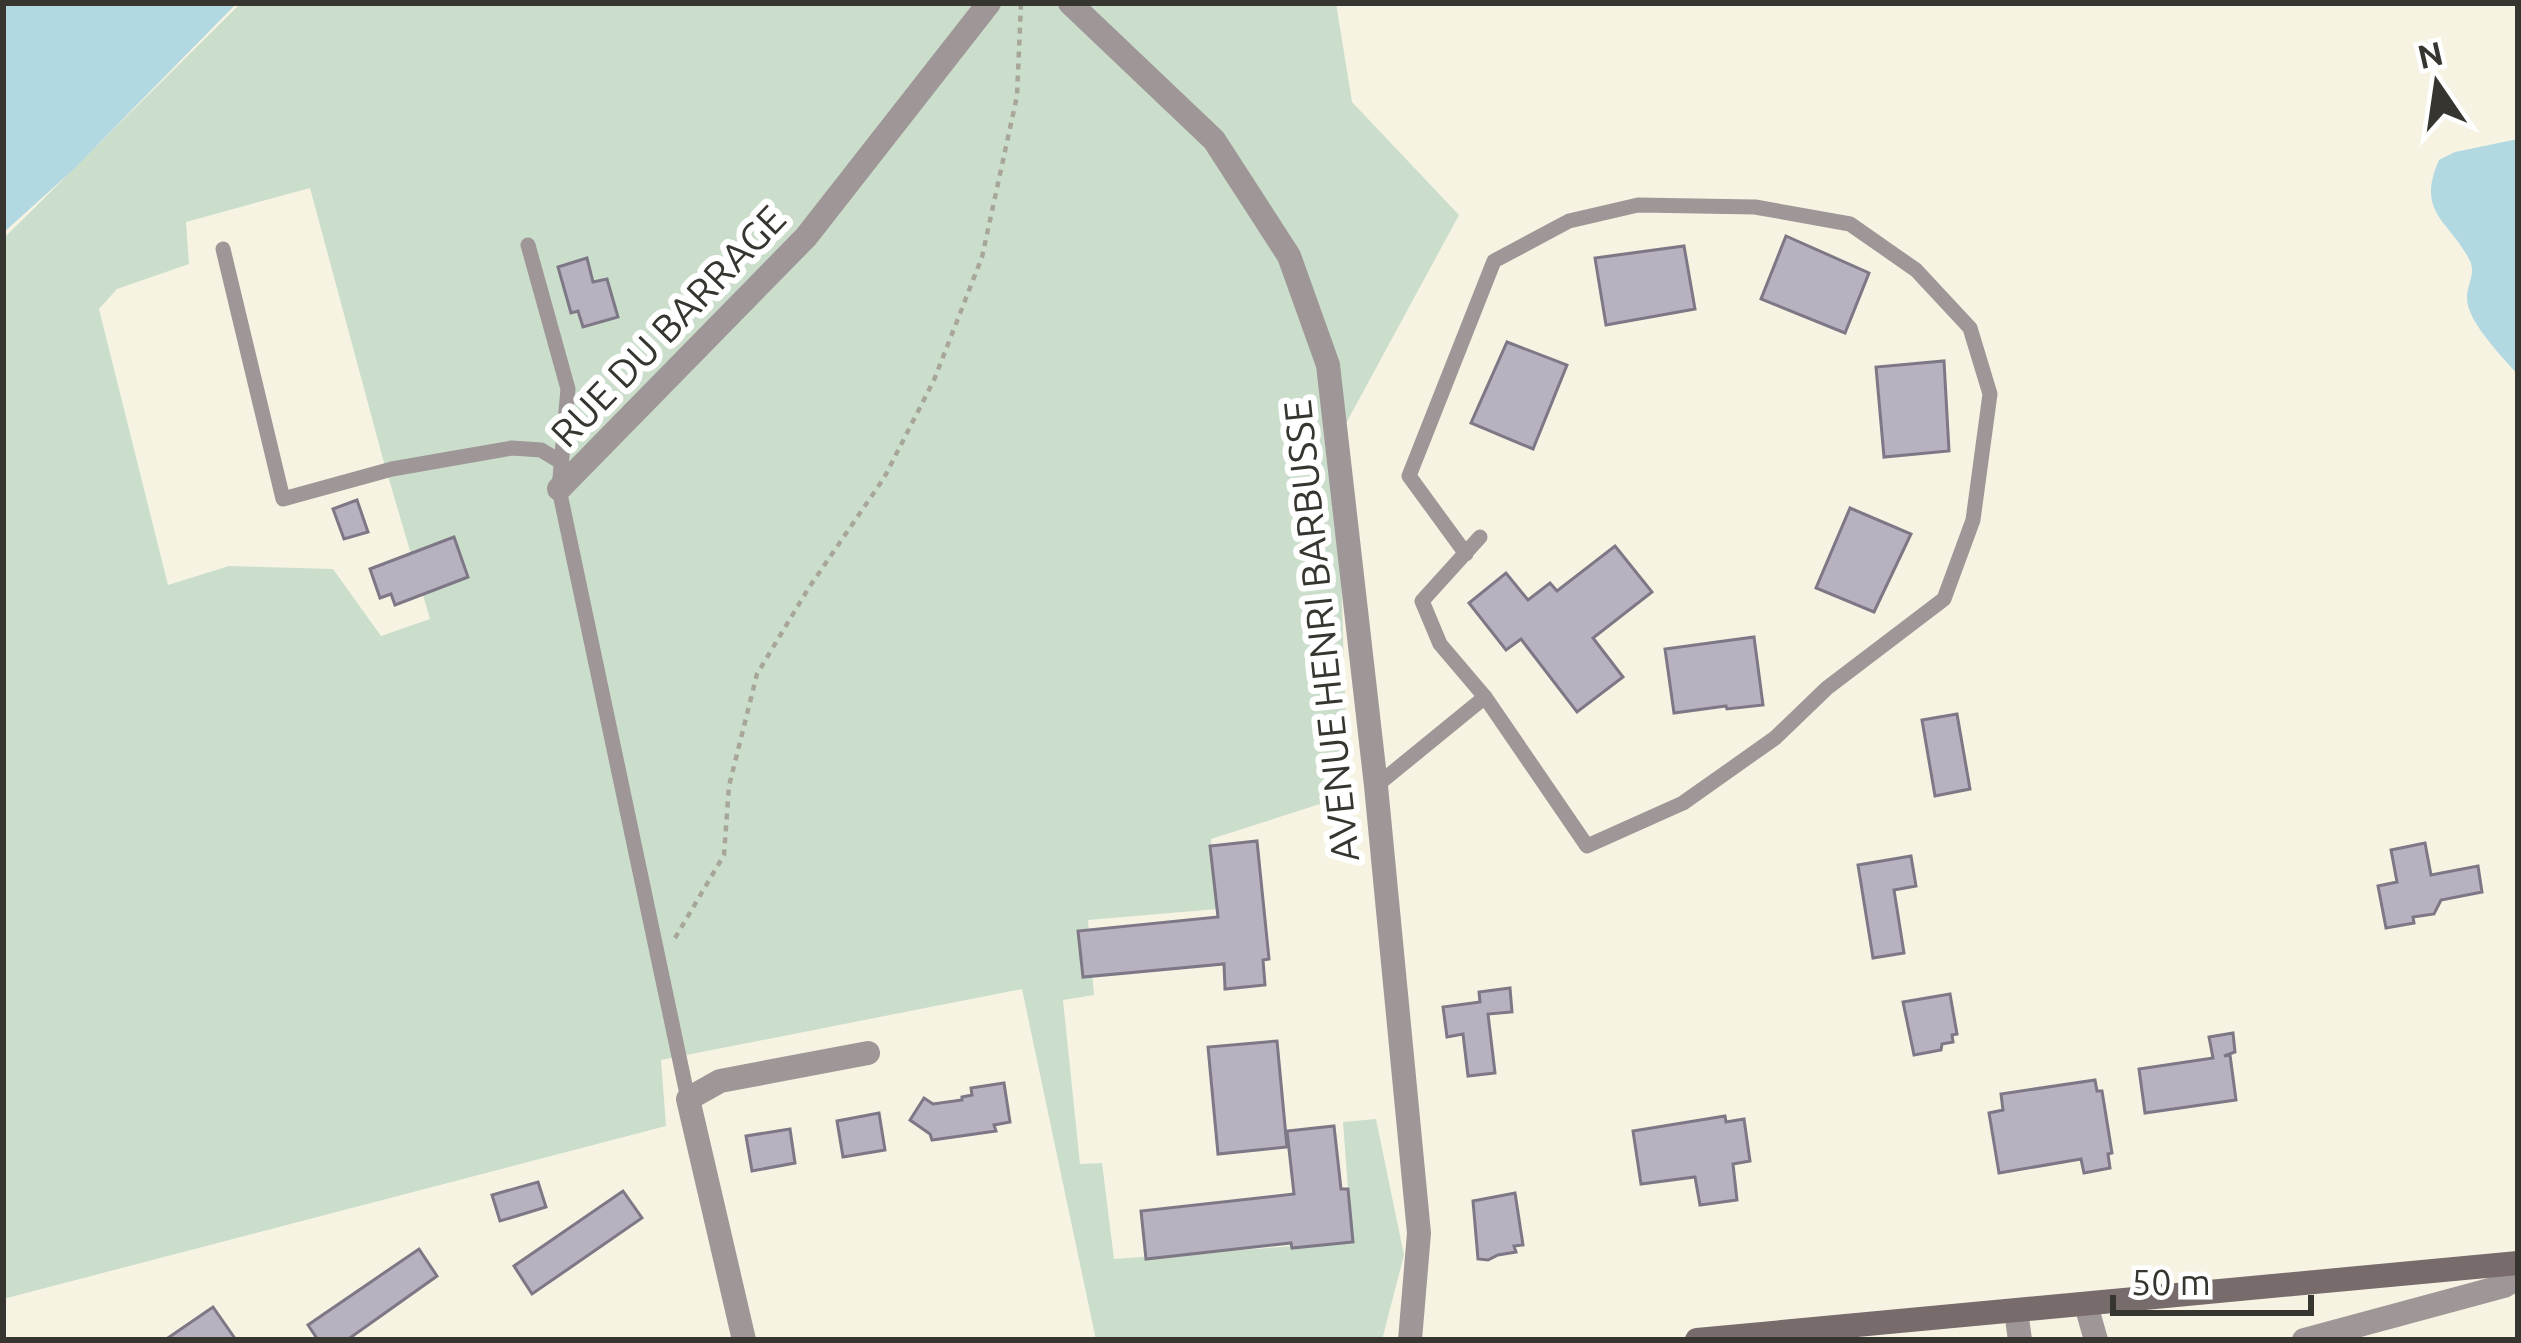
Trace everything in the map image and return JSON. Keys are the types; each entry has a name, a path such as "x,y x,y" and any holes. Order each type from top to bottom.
{"main road":[{"path":"1697,1340 2518,1263"}],"street":[{"name":"RUE DU BARRAGE","path":"559,489 806,237 989,3"},
{"name":"AVENUE HENRI BARBUSSE","path":"1070,3 1214,140 1289,256 1328,365 1376,786 1419,1233 1410,1340"},
{"path":"688,1100 719,1081 868,1053"},
{"name":"RUE DU BARRAGE","path":"688,1100 744,1340"},
{"path":"2304,1340 2504,1286 2518,1278"},
{"path":"2086,1305 2096,1340"},
{"path":"2016,1311 2020,1340"}],"lane":[{"path":"1466,554 1409,476 1494,261 1569,221 1638,205 1755,207 1850,224 1916,270 1970,328 1990,394 1973,520 1944,599 1827,688 1775,738 1683,803 1587,846 1485,697 1441,644 1422,601 1466,554 1480,537"},
{"path":"529,245 568,389 559,489"},
{"path":"223,249 283,500 392,469 512,448 541,450 562,462"},
{"name":"RUE DU BARRAGE","path":"559,489 688,1100"},
{"path":"1376,786 1485,697"}],"path":[{"path":"656,948 671,945 724,855 729,786 757,674 884,478 950,339 982,256 1017,96 1021,3"}],"green space":[{"path":"241,3 1336,3 1352,102 1459,215 1337,440 1348,795 1211,839 1217,909 1088,920 1094,995 1063,1000 1080,1164 1102,1163 1114,1259 1352,1242 1343,1122 1376,1119 1404,1255 1382,1340 1096,1340 1022,989 661,1060 666,1126 3,1299 3,239","holes":["310,188 430,619 381,636 333,569 229,566 168,585 99,309 117,289 189,264 186,222"]}],"water":[{"path":"3,3 237,3 74,169 3,233"},
{"path":"2518,139 2518,375 2472,317 2467,297 2472,266 2438,216 2431,193 2439,160 2455,152"}],"building":[{"path":"1786,236 1869,273 1845,333 1761,299"},
{"path":"1684,246 1695,309 1606,325 1595,258"},
{"path":"587,258 593,282 607,279 618,317 583,327 578,311 571,313 558,267"},
{"path":"1507,342 1567,365 1533,449 1471,423"},
{"path":"1944,361 1949,451 1884,457 1876,367"},
{"path":"357,500 368,532 344,539 333,509"},
{"path":"1850,508 1911,534 1874,612 1816,588"},
{"path":"454,537 468,577 395,605 391,594 380,598 370,569"},
{"path":"1615,546 1652,592 1593,638 1623,677 1577,712 1521,639 1506,650 1469,603 1506,573 1528,600 1550,583 1557,591"},
{"path":"1754,637 1763,705 1674,713 1665,649"},
{"path":"1957,714 1970,789 1935,796 1922,720"},
{"path":"1257,841 1269,959 1263,960 1265,985 1225,989 1224,964 1083,977 1078,931 1218,917 1210,846"},
{"path":"2425,843 2431,875 2478,866 2482,892 2441,900 2434,914 2386,928 2378,886 2397,882 2391,850"},
{"path":"1911,856 1916,886 1894,890 1904,953 1873,958 1858,865"},
{"path":"1510,988 1512,1012 1488,1014 1495,1073 1468,1076 1463,1034 1447,1037 1443,1007 1480,1002 1479,992"},
{"path":"1950,994 1957,1034 1952,1035 1953,1042 1942,1044 1941,1050 1914,1055 1903,1002"},
{"path":"2233,1033 2235,1052 2224,1056 2230,1055 2236,1100 2145,1113 2139,1069 2213,1058 2209,1037"},
{"path":"1277,1041 1287,1147 1218,1154 1208,1047"},
{"path":"2095,1080 2097,1091 2102,1091 2110,1168 2084,1173 2081,1159 1999,1173 1989,1113 2003,1110 2001,1094"},
{"path":"1004,1083 1010,1122 994,1125 996,1131 932,1140 910,1120 924,1098 933,1104 962,1100 972,1095 971,1088"},
{"path":"879,1113 885,1150 843,1157 837,1121"},
{"path":"1725,1116 1726,1122 1744,1119 1750,1161 1733,1164 1737,1200 1700,1205 1695,1177 1641,1184 1633,1131"},
{"path":"1334,1126 1341,1189 1348,1189 1353,1242 1292,1248 1291,1243 1146,1259 1141,1211 1294,1194 1287,1131"},
{"path":"790,1129 795,1163 752,1171 746,1136"},
{"path":"538,1182 546,1207 500,1221 492,1195"},
{"path":"623,1191 642,1218 532,1294 514,1266"},
{"path":"1515,1193 1523,1245 1514,1246 1516,1252 1478,1259 1473,1201"},
{"path":"419,1249 437,1276 347,1340 318,1340 308,1325"},
{"path":"213,1307 236,1340 165,1340"}]}
